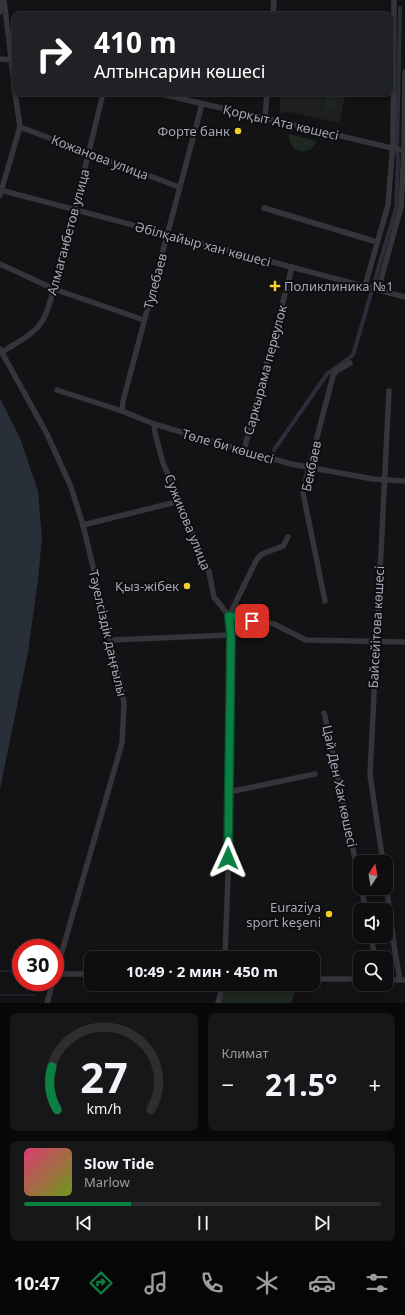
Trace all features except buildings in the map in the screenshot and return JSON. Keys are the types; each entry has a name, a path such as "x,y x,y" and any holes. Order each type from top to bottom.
{"street":[{"path":"0,12 3,0"},
{"path":"3,0 12,53"},
{"path":"273,12 274,0"},
{"path":"393,74 394,0"},
{"path":"0,59 12,59"},
{"path":"378,290 401,207 404,151 405,72"},
{"path":"0,192 20,127 16,96"},
{"name":"Алмаганбетов улица","path":"1,351 30,333 41,324 46,314 54,289 102,96"},
{"name":"Қорқыт Ата көшесі","path":"169,96 404,151"},
{"path":"265,118 267,96"},
{"path":"365,286 388,205 392,148 393,96"},
{"name":"Тулебаев","path":"122,411 123,401 144,320 202,104"},
{"name":"Кожанова улица","path":"20,127 179,187"},
{"name":"Әбілқайыр хан көшесі","path":"0,192 167,234 405,297"},
{"path":"264,208 377,242"},
{"path":"0,264 54,289 144,320"},
{"name":"Саркырама переулок","path":"244,450 292,267"},
{"name":"Тәуелсіздік даңғылы","path":"1,351 47,434 71,487 83,525 111,640 122,688 124,706 122,743 64,944"},
{"name":"Бекбаев","path":"324,601 303,493 333,376 336,371 350,363"},
{"name":"Төле би көшесі","path":"57,390 122,411 154,424 291,464 384,480 405,481"},
{"name":"Байсейітова көшесі","path":"382,855 370,775 389,391"},
{"name":"Сужикова улица","path":"154,424 163,463 209,572 214,597 229,616"},
{"path":"83,525 180,501"},
{"path":"225,951 229,847 228,792 231,635 229,616 257,559 262,554 283,546 288,537"},
{"path":"229,616 274,624 306,640 405,642"},
{"path":"111,640 231,635"},
{"name":"Цай Ден Хак көшесі","path":"324,713 354,855"},
{"path":"228,792 315,774"},
{"path":"388,895 402,980"},
{"path":"64,975 84,974"},
{"path":"320,979 353,979"},
{"path":"47,1003 50,991"},
{"path":"218,1003 221,991"}],"shaded area":[{"path":"280,96 345,96 339,123 289,112 280,113"},
{"path":"327,96 337,96 335,109 325,108"},
{"path":"289,134 317,141 311,149 307,151 299,151 290,143"},
{"path":"0,398 20,438 38,491 42,538 28,652 0,789"},
{"path":"222,991 295,991 291,1003 219,1003"}],"waterway":[{"path":"274,450 327,374 353,355 396,208 400,8"},
{"path":"0,971 12,972"},
{"path":"0,995 35,995"}],"place":[{"name":"Форте банк","path":"238,131"},
{"name":"Поликлиника №1","path":"275,286"},
{"name":"Қыз-жібек","path":"187,586"},
{"name":"Euraziya sport keşeni","path":"329,914"}],"route":[{"path":"228,858 231,635 229,616 252,621"}]}
